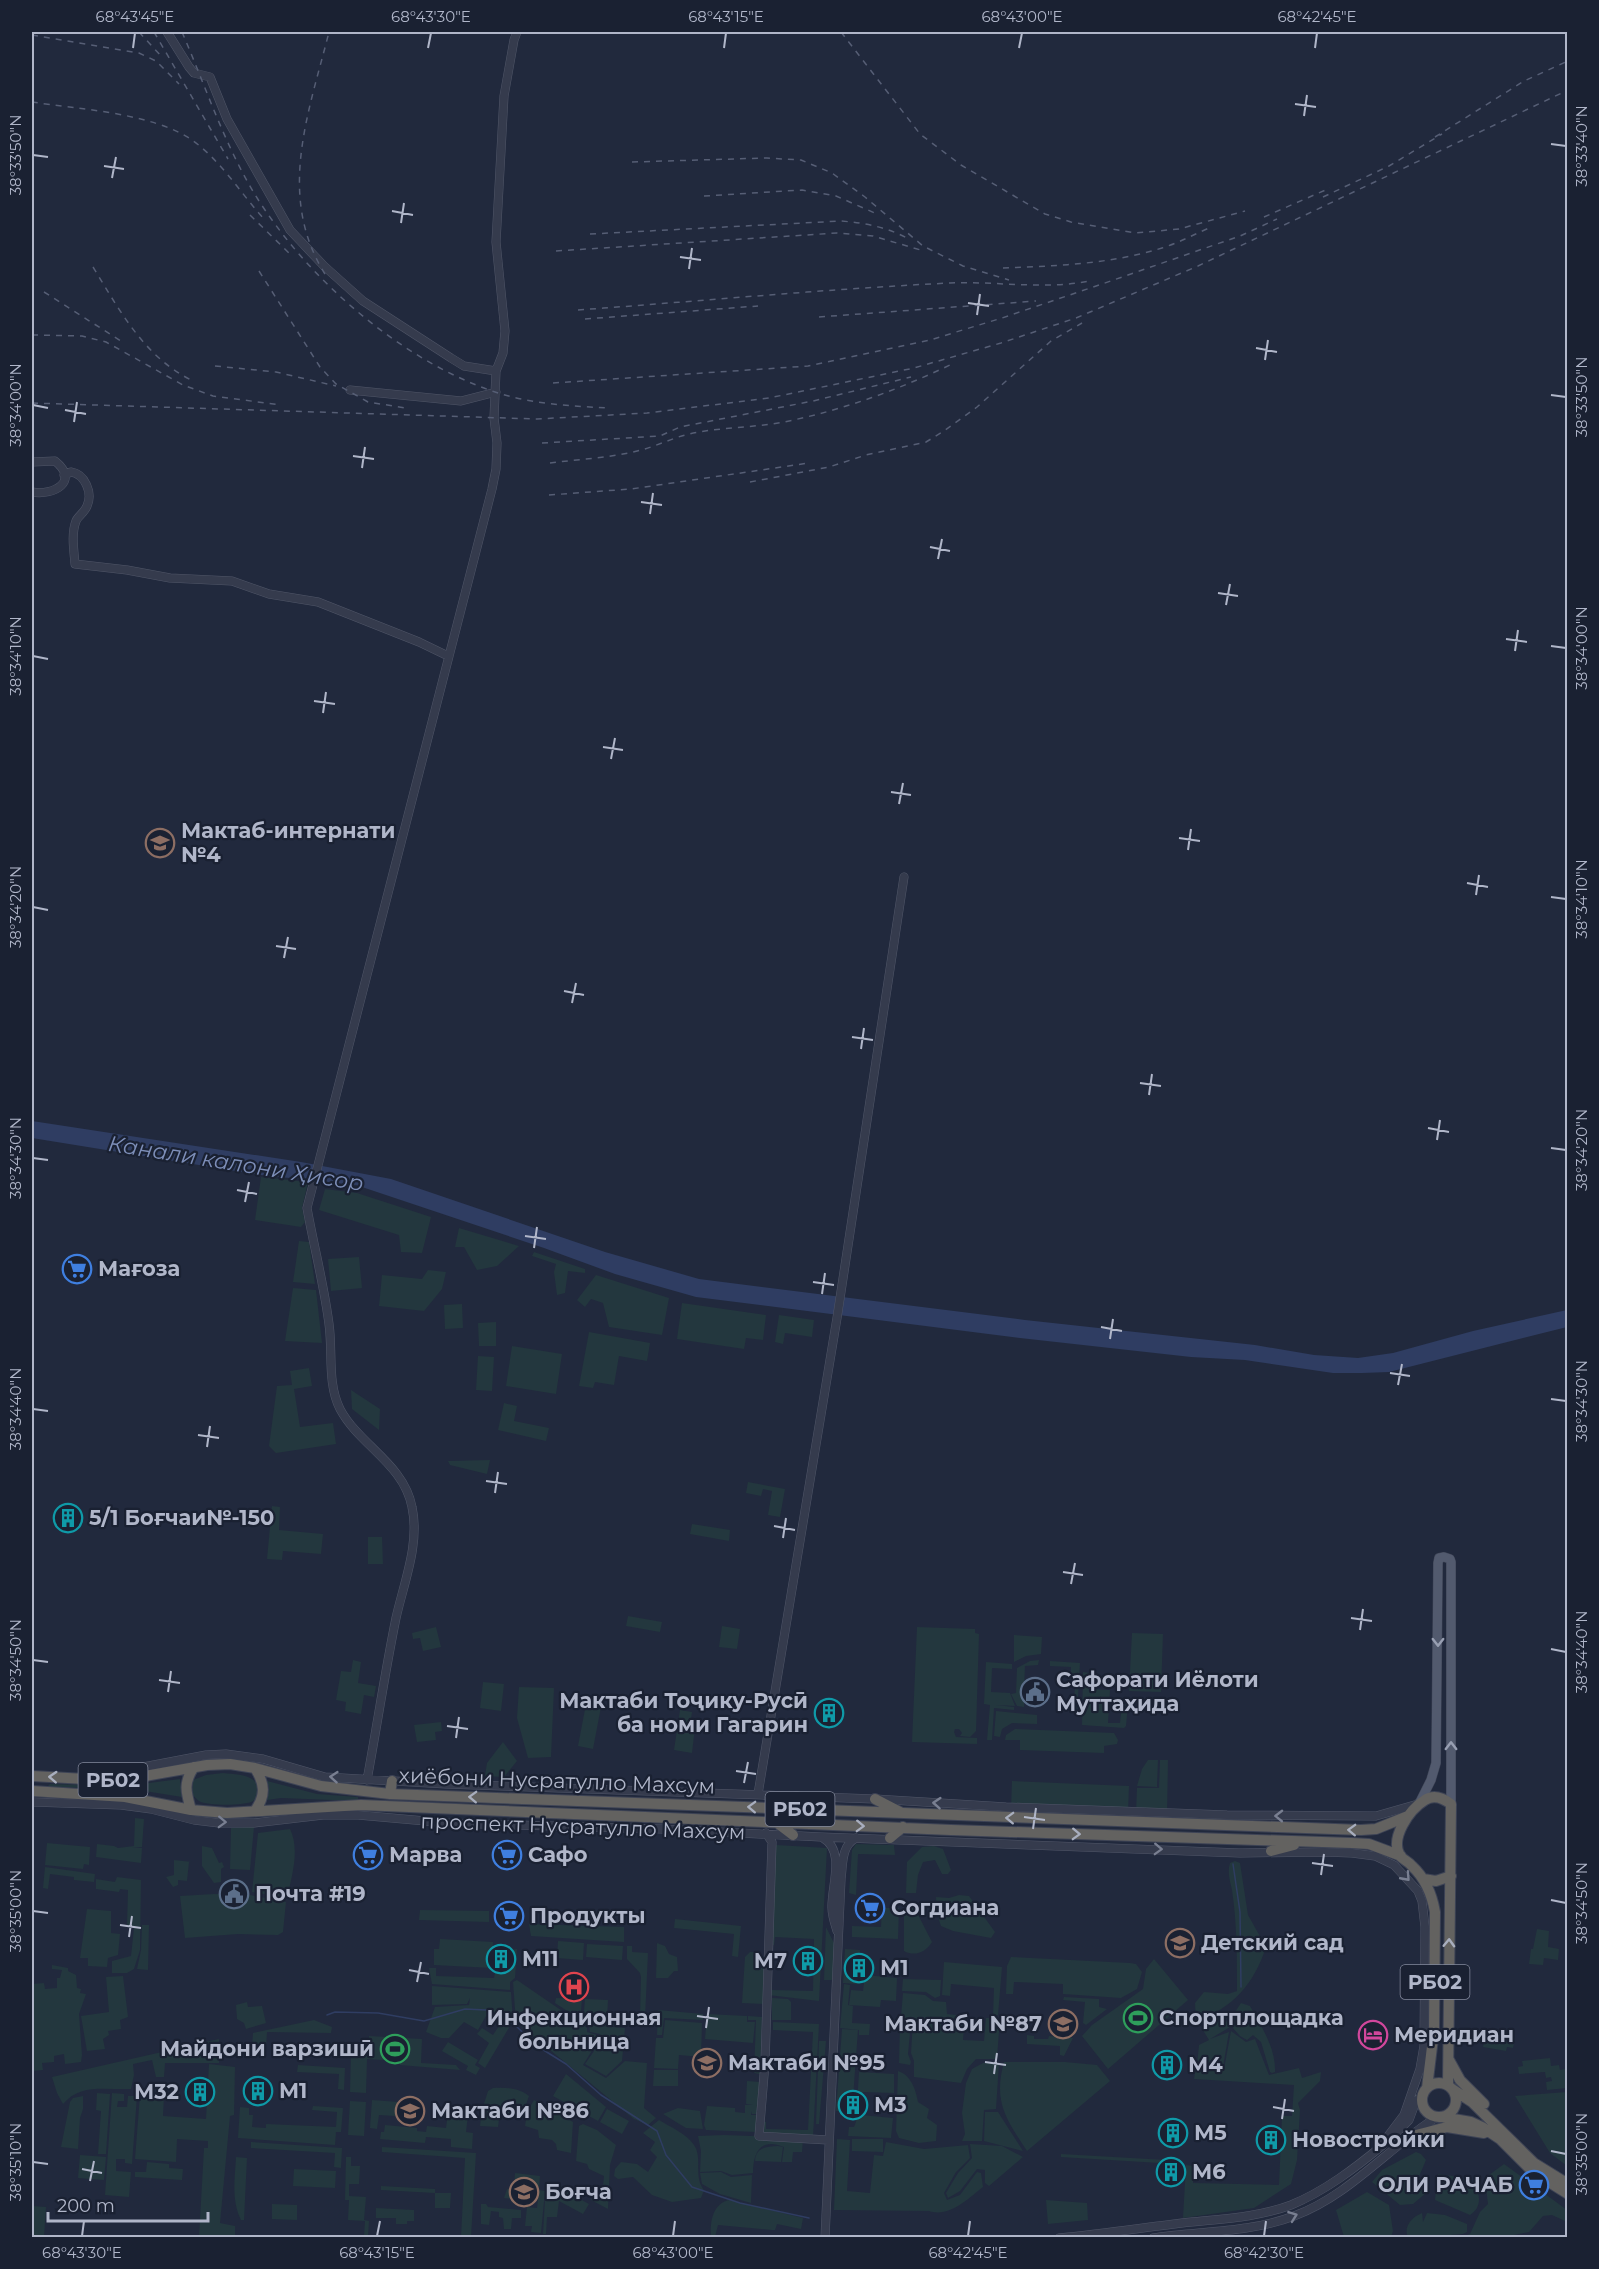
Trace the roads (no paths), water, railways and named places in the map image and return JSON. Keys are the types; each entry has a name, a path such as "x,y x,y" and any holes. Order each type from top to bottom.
{"highway":[{"name":"хиёбони Нусратулло Махсум","path":"32,1776 103,1780 152,1776 194,1767 230,1764 255,1768 321,1786 390,1794 1361,1830 1376,1829 1408,1816"},
{"path":"191,1809 185,1785 194,1767"},
{"path":"255,1768 264,1788 264,1795 255,1811"},
{"path":"390,1794 392,1781"},
{"name":"хиёбони Нусратулло Махсум","path":"32,1791 125,1797 227,1813 361,1805 1369,1844 1401,1856"},
{"path":"779,1809 796,1797"},
{"path":"1428,1798 1442,1798 1450,1804 1451,1876 1436,1881 1423,1878 1401,1856 1398,1842 1400,1829 1408,1816 1428,1798"},
{"path":"875,1799 903,1813"},
{"path":"658,1817 659,1803"},
{"path":"386,1818 396,1807"},
{"path":"776,1822 793,1835"},
{"path":"890,1838 903,1827"},
{"path":"1271,1851 1304,1841"},
{"name":"РБ02","path":"1440,2117 1450,2113 1455,2106 1456,2097 1450,2087 1448,2057 1451,1876"},
{"name":"РБ02","path":"1423,1878 1433,1902 1436,1924 1434,2030 1432,2058 1424,2092"},
{"path":"1424,2046 1432,2058"},
{"path":"1448,2057 1460,2080 1490,2110 1498,2134"},
{"path":"1568,2184 1534,2163 1498,2134 1471,2122 1440,2117 1425,2110 1424,2092 1439,2083 1465,2096 1498,2134 1533,2172 1568,2194"},
{"path":"1408,2137 1447,2127 1498,2134"}],"main road":[{"path":"1419,1804 1431,1780 1437,1756 1438,1563 1440,1557 1444,1557 1451,1560 1450,1804"},
{"path":"1438,1608 1452,1607"}],"street":[{"path":"167,32 194,73 210,77 227,119 290,230 324,266 363,301 464,366 496,371"},
{"path":"367,1779 396,1618 414,1542 414,1521 412,1505 405,1485 391,1467 350,1425 335,1394 326,1299 307,1208 496,469 497,443 494,418 496,371 503,353 505,331 495,242 504,96 517,32"},
{"path":"350,390 461,401 496,392"},
{"path":"32,462 55,461 62,467 64,476 57,490 42,494 32,492"},
{"path":"64,476 71,472 82,477 89,494 88,505 76,520 75,564 170,578 232,581 269,594 318,602 448,656"},
{"path":"758,1794 837,1318 904,877"},
{"name":"проспект Нусратулло Махсум","path":"106,1770 138,1768 206,1755 263,1759 311,1774 392,1781 875,1799 1132,1813 1349,1817 1376,1816 1419,1804"},
{"name":"проспект Нусратулло Махсум","path":"32,1802 129,1806 219,1823 254,1823 323,1815 448,1823 766,1833 772,1842 765,2063 759,2136 828,2140"},
{"path":"766,1833 1240,1853 1271,1851 1352,1853 1375,1856 1394,1865 1418,1891 1422,1901 1425,1927 1424,2046 1417,2077 1404,2115 1379,2148"},
{"path":"821,1837 829,1842 836,1857 832,1908 839,1939"},
{"path":"825,2238 828,2140 844,1851 849,1842 858,1837"},
{"path":"1059,2238 1242,2216 1288,2206 1344,2175 1403,2128 1409,2120 1416,2101 1424,2092"},
{"path":"1153,2238 1246,2227 1293,2217 1337,2193 1408,2137 1440,2117"}],"water":[{"name":"Канали калони Ҳисор","path":"32,1121 301,1162 391,1179 605,1252 699,1279 1025,1320 1255,1345 1314,1355 1358,1358 1393,1353 1473,1331 1567,1310 1567,1327 1389,1372 1333,1373 1245,1360 1191,1357 1020,1338 696,1297 615,1274 356,1185 261,1175 32,1138"}],"waterway":[{"path":"1233,1864 1240,1912 1241,1987"},
{"path":"327,2015 335,2012 378,2013 424,2021 465,2009 486,2010 517,2027 537,2046 566,2064 601,2095 657,2131 666,2155 692,2187 740,2203 809,2218"}],"railway":[{"path":"139,32 161,56"},
{"path":"154,32 228,159"},
{"path":"182,32 224,134 254,193 275,225 300,255 358,312 425,359 460,378 495,392 537,402 608,408"},
{"path":"325,274 310,244 302,215 299,184 306,123 329,32"},
{"path":"841,32 920,134 961,165 1045,214 1071,222 1135,233 1179,229 1245,211"},
{"path":"32,35 139,53 156,61 179,84"},
{"path":"1435,137 1524,81 1568,61"},
{"path":"32,403 537,419 647,413 769,398 914,368 1076,318 1198,266 1568,90"},
{"path":"32,102 136,118 176,131 192,140 212,157 263,218"},
{"path":"1323,197 1389,166 1442,134"},
{"path":"632,162 767,158 801,160 832,173 865,197 923,246 963,266 1009,280"},
{"path":"1264,217 1330,188"},
{"path":"704,196 802,190 836,196 877,214"},
{"path":"250,215 291,255"},
{"path":"553,383 808,366 930,340 1002,318 1240,236 1277,219"},
{"path":"590,234 841,221 875,226 907,238"},
{"path":"1003,268 1063,265 1123,258 1168,246 1209,228"},
{"path":"556,251 837,233 873,236 924,251"},
{"path":"93,267 124,316 147,346 160,359 193,381"},
{"path":"259,271 320,367 336,384 368,402 406,408"},
{"path":"578,310 950,283 1055,285 1090,281"},
{"path":"44,292 124,343"},
{"path":"819,317 1036,301"},
{"path":"585,319 758,306"},
{"path":"750,482 829,467 866,455 926,442 977,407 1051,341 1082,323"},
{"path":"32,335 82,336 106,342 183,385 213,396 281,405"},
{"path":"550,463 630,453 701,432 772,424 828,412 870,398 952,364"},
{"path":"215,366 276,372 336,386"},
{"path":"542,443 660,436 680,427 813,401 911,377"},
{"path":"549,495 631,489 809,463"}],"place":[{"name":"Мактаб-интернати №4","path":"160,843"},
{"name":"Мағоза","path":"77,1269"},
{"name":"5/1 Боғчаи№-150","path":"68,1518"},
{"name":"Сафорати Иёлоти Муттаҳида","path":"1035,1692"},
{"name":"Мактаби Тоҷику-Русӣ ба номи Гагарин","path":"829,1713"},
{"name":"Марва","path":"368,1855"},
{"name":"Сафо","path":"507,1855"},
{"name":"Почта #19","path":"234,1894"},
{"name":"Согдиана","path":"870,1908"},
{"name":"Продукты","path":"509,1916"},
{"name":"Детский сад","path":"1180,1943"},
{"name":"M11","path":"501,1959"},
{"name":"М7","path":"808,1961"},
{"name":"М1","path":"859,1968"},
{"name":"Инфекционная больница","path":"574,1987"},
{"name":"Спортплощадка","path":"1138,2018"},
{"name":"Мактаби №87","path":"1063,2024"},
{"name":"Меридиан","path":"1373,2035"},
{"name":"Майдони варзишӣ","path":"395,2049"},
{"name":"Mактаби №95","path":"707,2063"},
{"name":"М4","path":"1167,2065"},
{"name":"M1","path":"258,2091"},
{"name":"М32","path":"200,2092"},
{"name":"М3","path":"853,2105"},
{"name":"Мактаби №86","path":"410,2111"},
{"name":"М5","path":"1173,2133"},
{"name":"Новостройки","path":"1271,2140"},
{"name":"М6","path":"1171,2172"},
{"name":"ОЛИ РАЧАБ","path":"1534,2185"},
{"name":"Боғча","path":"524,2192"}]}
